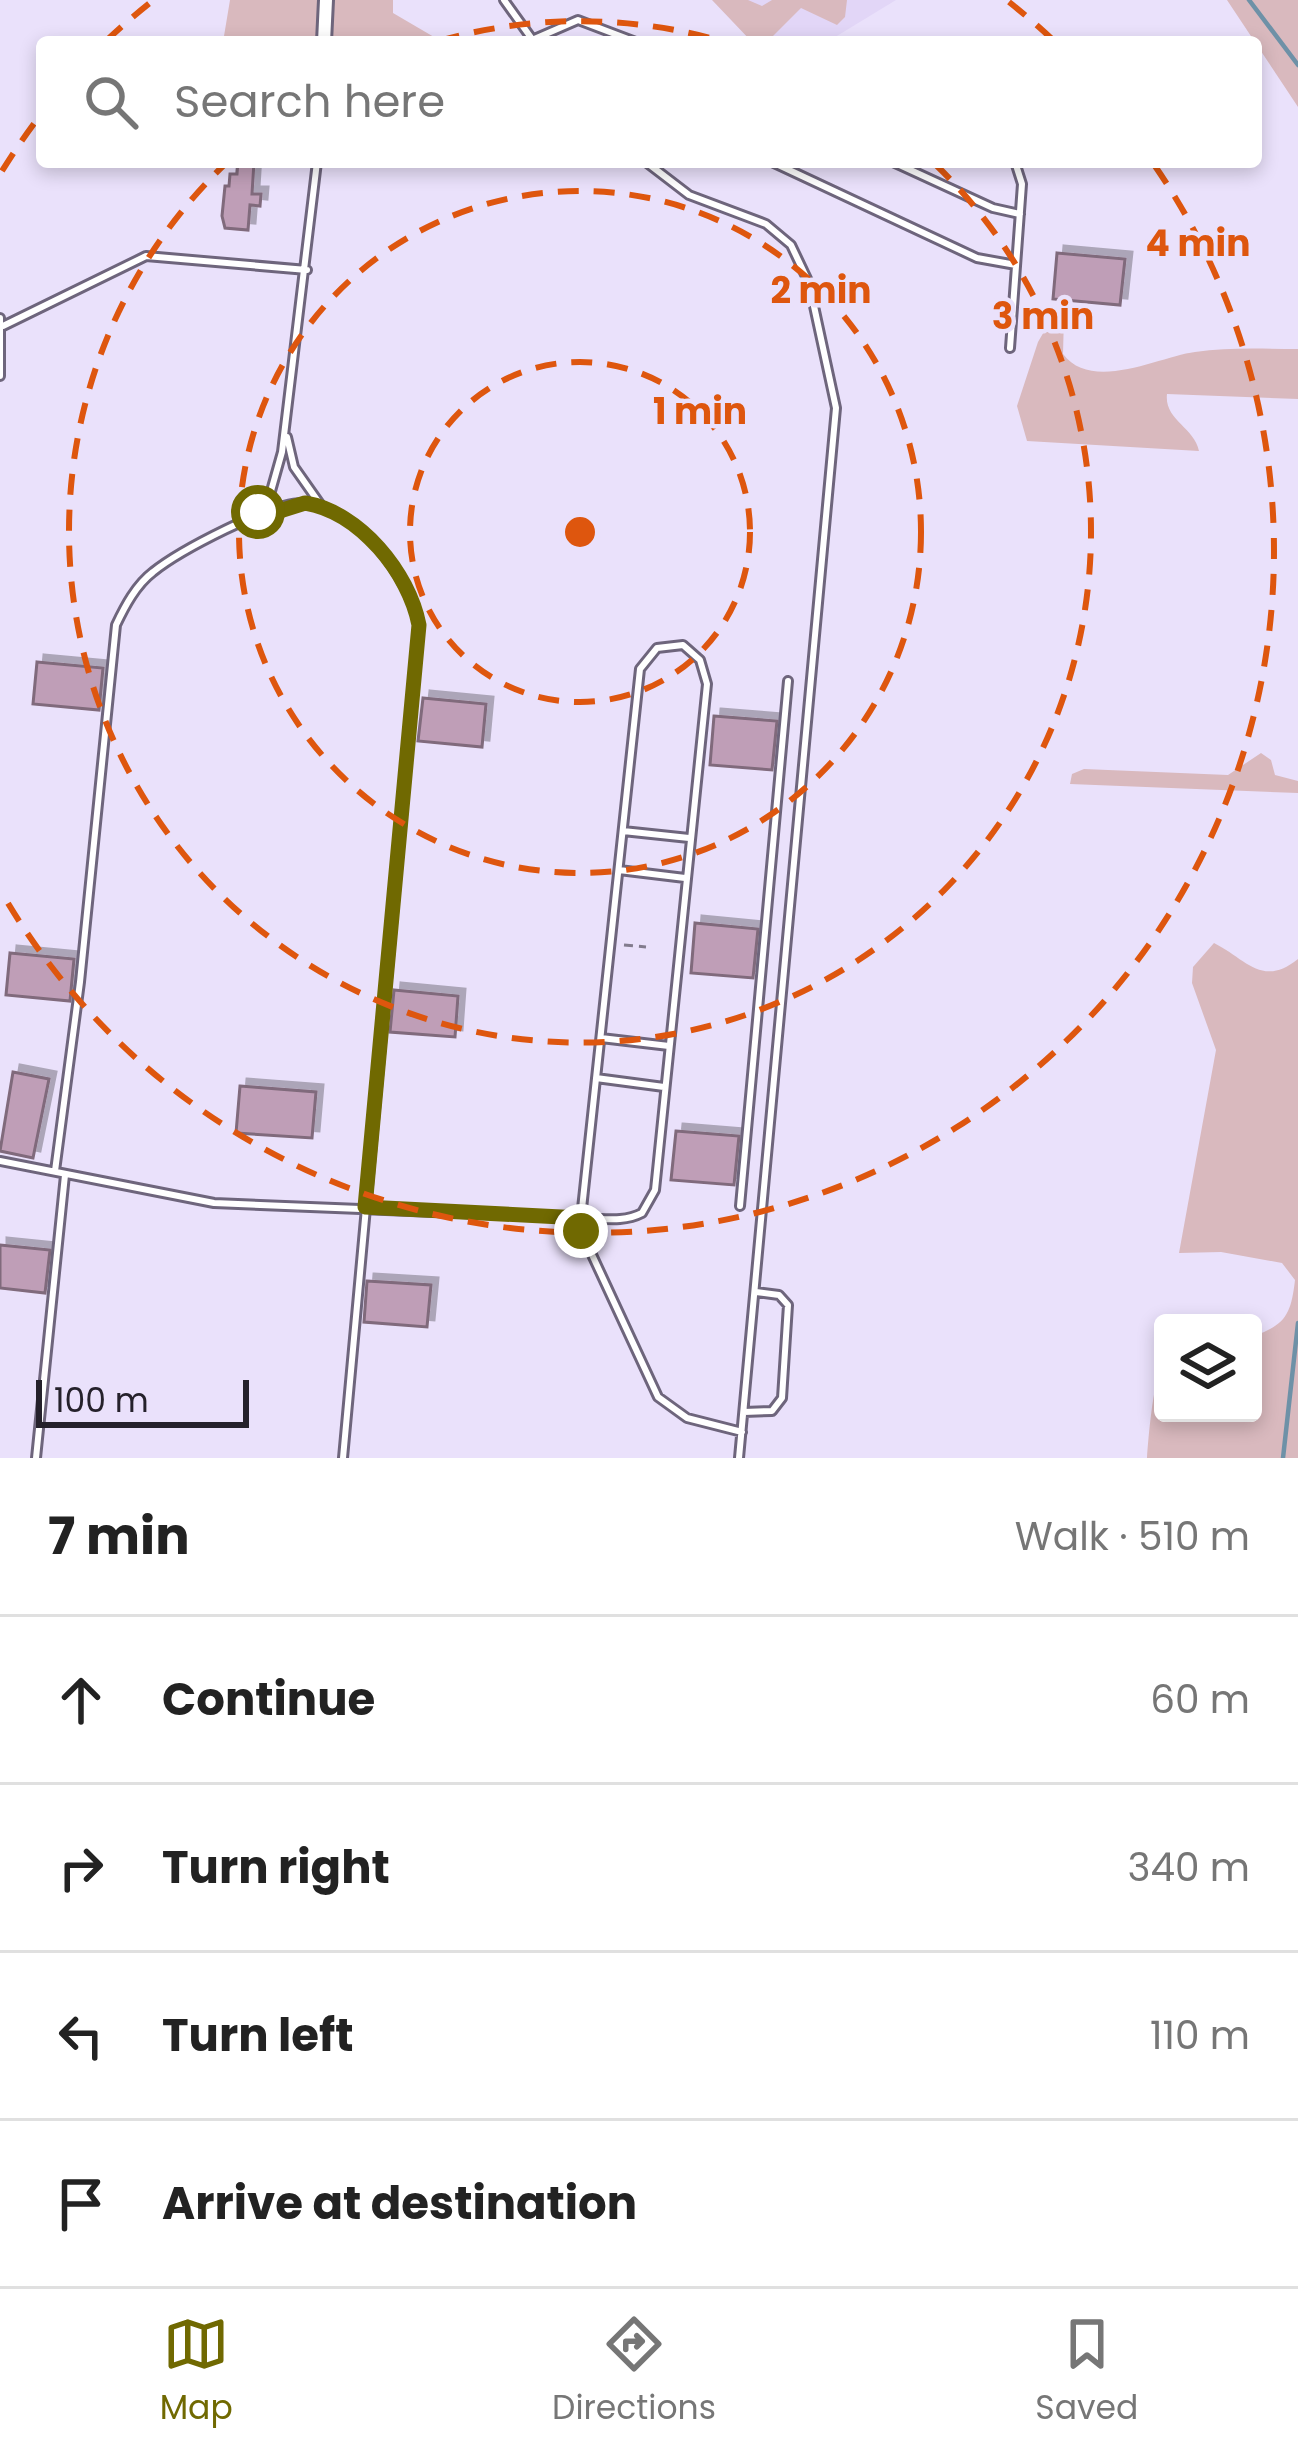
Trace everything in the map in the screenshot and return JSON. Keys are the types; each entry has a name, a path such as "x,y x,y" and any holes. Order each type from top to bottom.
{"street":[{"path":"324,36 326,0"}],"lane":[{"path":"504,0 529,36"},
{"path":"544,36 578,20 619,36"},
{"path":"248,521 274,484 286,427 316,168"},
{"path":"654,168 689,195 766,224 787,240 809,283 835,396 824,577 739,1458"},
{"path":"785,168 977,258 1016,265"},
{"path":"906,168 992,208 1020,214"},
{"path":"1010,348 1022,179 1017,168"},
{"path":"0,376 1,322 152,254 307,270"},
{"path":"286,427 294,467 329,512 395,566 419,625 343,1458"},
{"path":"55,1172 80,982 113,631 152,572 248,521 300,503 329,512"},
{"path":"0,1161 197,1202 365,1207 581,1218 629,1219 652,1201 707,681 698,656 679,644 656,648 641,664 581,1218 583,1241 658,1397 688,1418 742,1432"},
{"path":"740,1206 788,681"},
{"path":"623,831 689,838"},
{"path":"620,869 685,878"},
{"path":"600,1037 668,1046"},
{"path":"596,1078 664,1087"},
{"path":"37,1458 65,1175"},
{"path":"744,1412 772,1411 782,1393 788,1305 779,1295 756,1292"}],"path":[{"path":"611,943 646,947"}],"shaded area":[{"path":"230,0 321,0 319,36 224,36"},
{"path":"331,0 393,0 393,13 432,36 329,36"},
{"path":"712,0 748,0 762,6 772,0 847,0 845,17 837,25 801,8 773,36 746,36"},
{"path":"735,0 896,0 837,36 764,36"},
{"path":"1227,0 1298,0 1298,107 1262,53 1262,36 1251,36"},
{"path":"1056,311 1064,316 1063,354 1091,371 1127,369 1208,350 1298,349 1298,399 1167,394 1170,410 1199,451 1027,441 1017,406 1038,342"},
{"path":"1261,753 1271,760 1275,775 1298,781 1298,793 1070,784 1072,774 1084,769 1228,775"},
{"path":"1214,943 1264,971 1298,959 1298,1458 1147,1458 1154,1395 1154,1422 1262,1422 1262,1332 1285,1317 1295,1280 1282,1263 1221,1252 1179,1253 1216,1050 1192,983 1193,967"}],"building":[{"path":"238,168 254,168 252,194 261,194 260,206 250,205 248,230 225,228 222,216 225,186 229,186 230,174 237,174"},
{"path":"1057,253 1125,259 1120,305 1053,299"},
{"path":"37,662 103,668 99,710 33,704"},
{"path":"423,698 486,704 482,747 418,741"},
{"path":"714,716 777,721 772,770 710,765"},
{"path":"695,923 758,929 753,978 691,973"},
{"path":"10,953 74,959 70,1001 6,995"},
{"path":"394,990 458,996 455,1037 390,1032"},
{"path":"13,1072 49,1079 33,1158 0,1151"},
{"path":"240,1086 316,1092 312,1138 236,1133"},
{"path":"676,1131 739,1136 734,1185 671,1180"},
{"path":"0,1245 50,1250 45,1293 0,1288"},
{"path":"367,1281 431,1285 427,1327 364,1322"}],"waterway":[{"path":"1249,0 1298,65"},
{"path":"1283,1458 1298,1323"}],"route":[{"path":"258,512 248,521 280,507 305,503 346,523 395,566 408,586 419,625 365,1207 581,1218 581,1231"}]}
